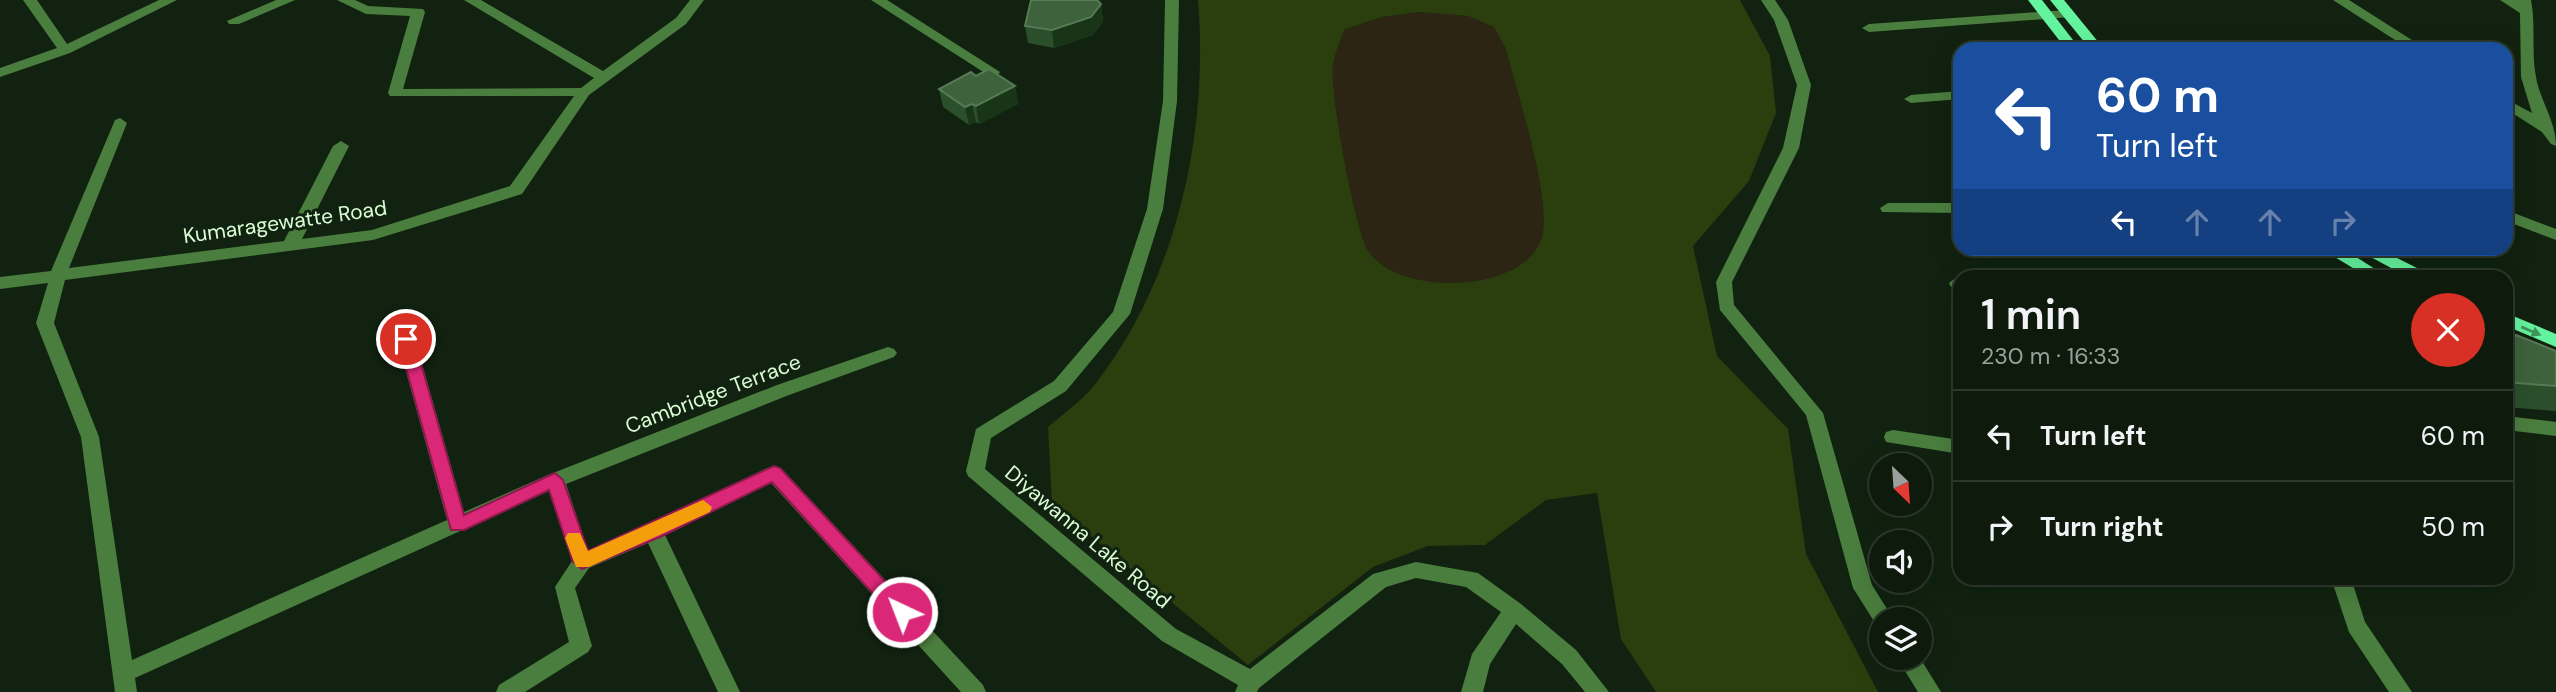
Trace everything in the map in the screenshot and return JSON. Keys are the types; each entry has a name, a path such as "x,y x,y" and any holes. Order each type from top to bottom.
{"main road":[{"path":"2035,0 2067,42"},
{"path":"2057,0 2091,42"},
{"path":"2342,256 2367,270"},
{"path":"2378,256 2407,270"},
{"path":"2513,322 2556,341"},
{"path":"2513,341 2556,358"}],"street":[{"path":"30,0 65,50"},
{"path":"0,73 65,50 170,0"},
{"path":"234,22 288,0"},
{"path":"344,0 366,10 418,12 395,93 584,92"},
{"path":"471,0 604,78"},
{"name":"Kumaragewatte Road","path":"0,283 373,235 516,190 584,92 681,21 697,0"},
{"path":"878,0 993,72"},
{"name":"Diyawanna Lake Road","path":"1172,0 1170,100 1155,209 1121,314 1059,386 984,434 975,471 1170,635 1249,686"},
{"path":"1769,0 1781,20 1804,85 1791,148 1724,282 1726,306 1814,413 1863,588 1875,607"},
{"path":"2340,0 2408,42"},
{"path":"2507,0 2526,6 2530,31 2526,57 2532,90 2553,133"},
{"path":"1869,28 2067,14"},
{"path":"1910,99 1953,96"},
{"path":"2513,107 2553,133"},
{"path":"120,123 58,275 45,323 90,437 124,683"},
{"path":"291,244 341,146"},
{"path":"1888,208 1953,208"},
{"path":"2513,218 2556,234"},
{"path":"406,339 458,525"},
{"name":"Cambridge Terrace","path":"124,683 555,480 783,390 888,353"},
{"path":"2513,424 2556,429"},
{"path":"1893,437 1953,446"},
{"path":"507,692 581,646 565,587 582,562 653,532 774,473 975,692"},
{"path":"555,480 582,562"},
{"path":"653,532 729,692"},
{"path":"1249,686 1380,580 1416,570 1471,579 1514,610 1569,657 1598,692"},
{"path":"2342,585 2356,626 2401,692"},
{"path":"1472,692 1480,662 1514,610"},
{"path":"1916,670 1930,692"}],"shaded area":[{"path":"1198,0 1740,0 1770,56 1776,113 1749,181 1693,246 1717,356 1788,429 1806,554 1878,692 1656,692 1621,639 1597,493 1546,500 1485,545 1428,546 1373,567 1248,665 1052,504 1048,427 1092,388 1121,346 1146,301 1166,254 1192,153 1200,51","holes":["1420,12 1468,16 1494,27 1506,49 1538,175 1544,223 1541,240 1529,258 1510,271 1486,279 1459,283 1431,282 1406,276 1384,266 1369,252 1363,239 1344,160 1335,101 1333,65 1344,30 1381,17"]},
{"path":"1420,12 1468,16 1494,27 1506,49 1532,146 1542,201 1544,223 1541,240 1529,258 1510,271 1486,279 1459,283 1431,282 1406,276 1384,266 1369,252 1357,218 1335,101 1333,65 1336,52 1344,30 1381,17"}],"building":[{"path":"1031,0 1097,0 1101,4 1091,17 1052,30 1025,26"},
{"path":"989,69 1015,86 976,106 972,104 965,107 939,89 971,72 976,76"},
{"path":"2516,335 2556,351 2556,386 2513,383 2513,340"}],"slow traffic":[{"path":"574,538 582,562 703,507"}],"route":[{"path":"406,339 458,525 555,480 582,562 653,532 774,473 902,612"}]}
